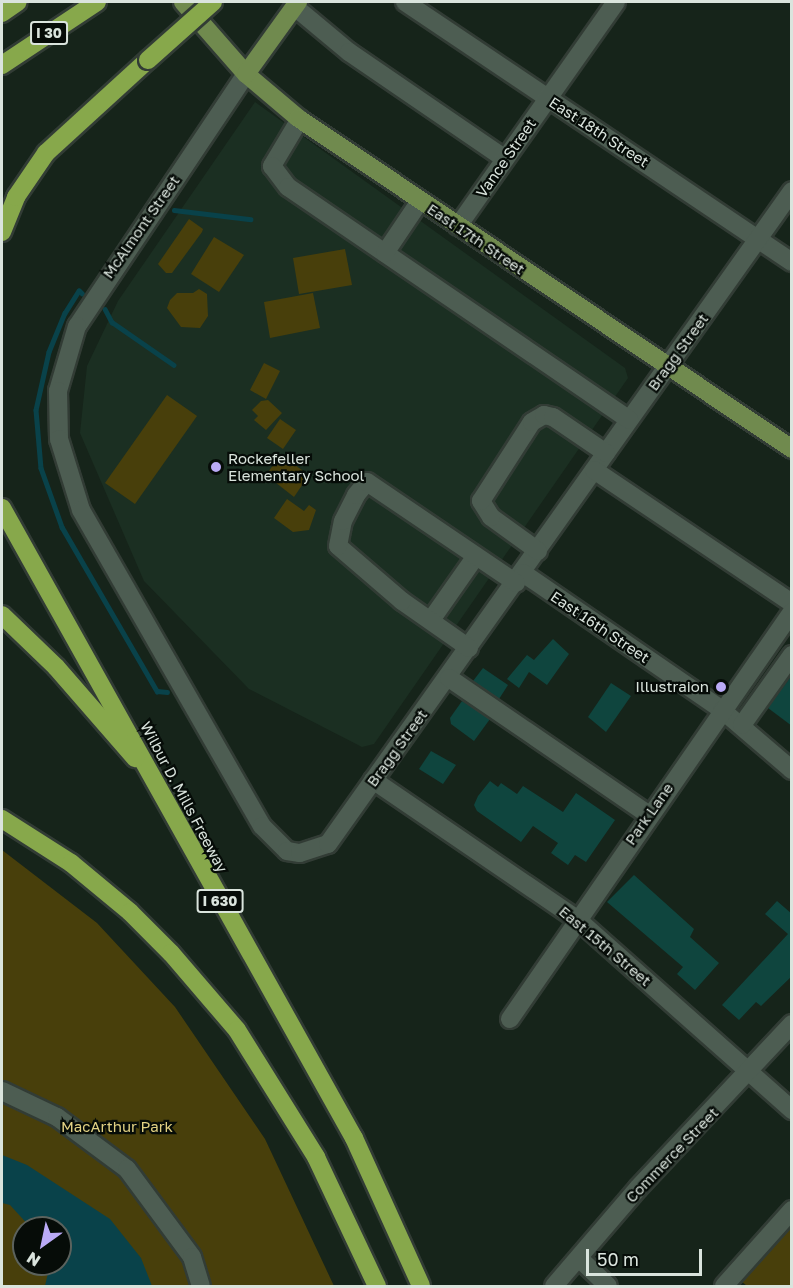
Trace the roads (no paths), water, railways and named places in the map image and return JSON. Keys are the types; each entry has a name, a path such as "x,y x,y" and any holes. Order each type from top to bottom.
{"highway":[{"path":"2,13 18,2"},
{"name":"I 30","path":"2,64 97,2"},
{"path":"2,232 16,197 46,153 213,2"},
{"name":"Wilbur D. Mills Freeway","path":"2,500 5,514 354,1138 392,1216 421,1287"},
{"path":"2,615 56,667 153,780"},
{"path":"2,803 171,953 237,1030 316,1157 377,1287"},
{"path":"2,819 71,863"},
{"path":"392,1216 435,1287"}],"main road":[{"name":"East 17th Street","path":"183,2 246,74 300,119 792,449"},
{"path":"246,74 297,4"}],"street":[{"name":"East 18th Street","path":"405,2 609,137 756,241 792,262"},
{"name":"Vance Street","path":"458,226 616,2"},
{"path":"297,4 349,52 505,159"},
{"name":"McAlmont Street","path":"58,391 73,336 100,286 246,74"},
{"path":"300,119 272,166 288,187 629,420"},
{"name":"Bragg Street","path":"58,391 59,439 81,510 275,843 286,851 300,853 327,844 449,678 792,191"},
{"path":"385,253 420,201"},
{"path":"538,551 491,518 481,501 532,423 544,415 554,417 606,453"},
{"path":"594,470 792,603"},
{"name":"East 16th Street","path":"431,620 338,546 343,521 356,495 367,483 476,556 519,578 722,710 792,770"},
{"path":"469,648 431,620 476,556"},
{"name":"Park Lane","path":"510,1020 648,815 792,612"},
{"path":"742,725 792,655"},
{"path":"449,678 648,815"},
{"name":"East 15th Street","path":"373,780 577,919 792,1110"},
{"name":"Commerce Street","path":"554,1287 651,1173 792,1024"},
{"path":"2,1091 57,1117 127,1169 192,1257 201,1287"},
{"path":"724,1287 792,1210"},
{"path":"579,1258 608,1287"}],"water":[{"path":"2,1155 27,1165 110,1219 141,1258 152,1286 45,1286 47,1276 72,1276 72,1216 20,1216 10,1205 2,1203"}],"waterway":[{"path":"174,210 250,219"},
{"path":"82,294 79,291 65,313 49,352 36,410 41,468 62,527 157,691 167,692"},
{"path":"105,309 112,322 174,365"}],"place":[{"name":"Rockefeller Elementary School","path":"216,467"},
{"name":"Illustraion","path":"721,687"}],"park label":[{"name":"MacArthur Park","path":"117,1127"}]}
